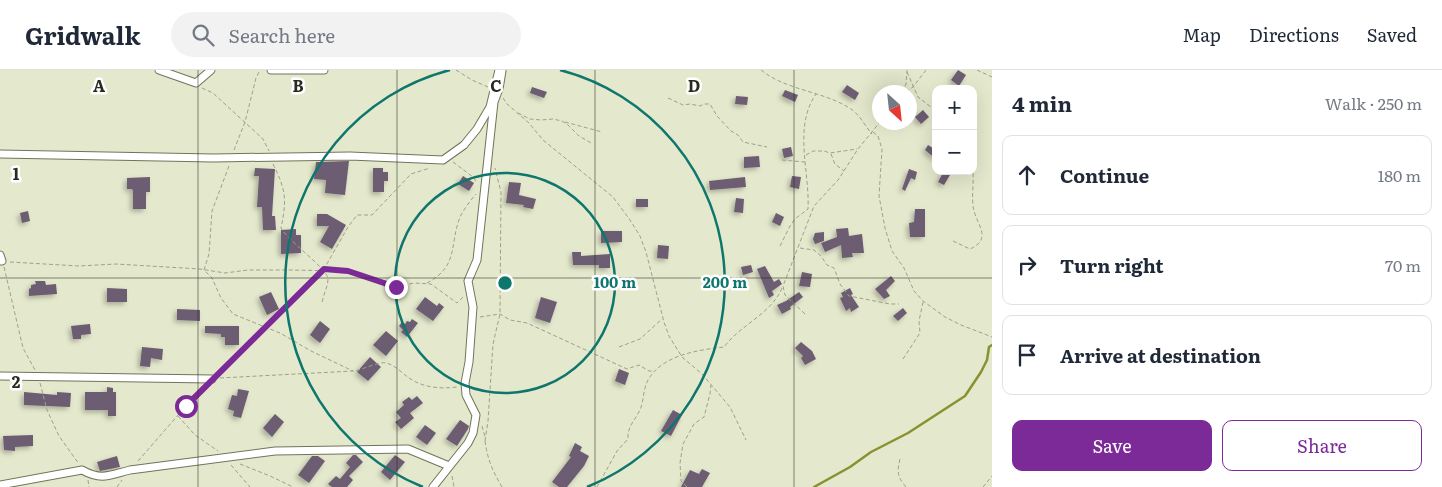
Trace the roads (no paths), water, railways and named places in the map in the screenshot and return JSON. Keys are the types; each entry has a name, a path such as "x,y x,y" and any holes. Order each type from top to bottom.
{"street":[{"path":"159,70 196,83 211,70"},
{"path":"271,70 324,70"},
{"path":"433,487 468,443 473,433 476,415 466,395 473,307 468,281 477,260 494,102 500,70"},
{"path":"0,154 394,157 443,160 464,145 477,129 490,107 496,91"},
{"path":"0,376 212,379"},
{"path":"0,485 82,470 95,477 130,470 275,450 408,449 449,466"}],"waterway":[{"path":"814,487 850,467 871,452 908,433 965,396 981,372 987,360 989,347 992,345"}]}
